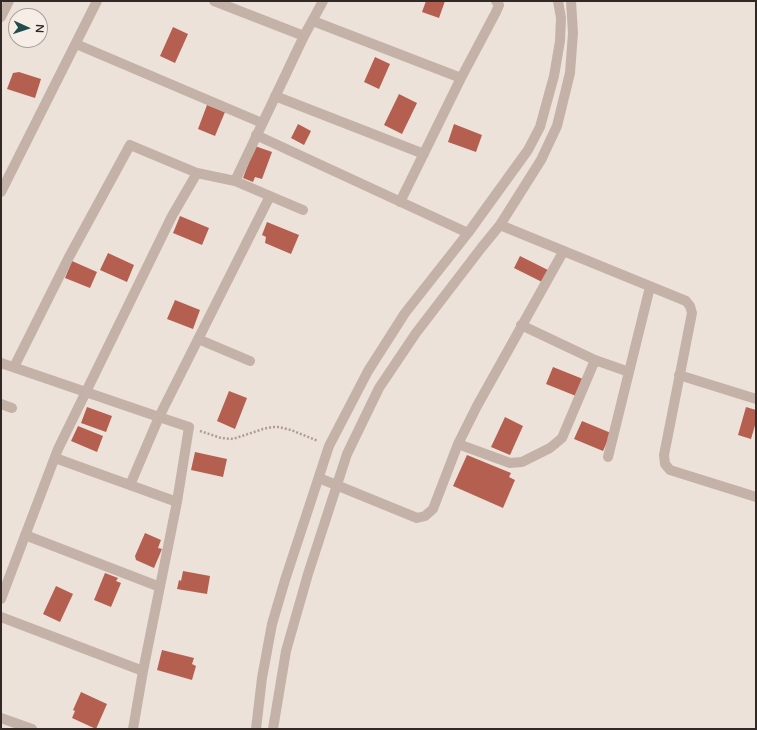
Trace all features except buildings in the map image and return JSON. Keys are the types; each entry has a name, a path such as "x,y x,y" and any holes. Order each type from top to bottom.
{"street":[{"path":"1,17 9,1"},
{"path":"1,192 97,1"},
{"path":"214,1 304,36"},
{"path":"235,181 304,36 323,1"},
{"path":"256,729 262,678 272,624 329,446 368,372 405,313 468,234 528,150 540,127 554,76 560,41 558,1"},
{"path":"273,729 286,650 308,574 347,454 379,388 416,333 500,225 541,160 557,126 570,73 573,33 571,1"},
{"path":"400,202 461,78 496,12 498,2"},
{"path":"313,20 461,78"},
{"path":"76,44 262,123"},
{"path":"275,96 424,154"},
{"path":"256,135 468,234"},
{"path":"14,367 69,257 130,145 197,173 235,181 303,210"},
{"path":"1,599 55,458 172,216 197,173"},
{"path":"130,485 159,418 270,196"},
{"path":"500,225 686,301 690,306 692,313 664,455 665,464 670,470 756,497"},
{"path":"319,478 417,518 425,516 433,509 458,444 477,406 563,252"},
{"path":"608,457 650,287"},
{"path":"521,325 595,360 629,372"},
{"path":"198,339 250,361"},
{"path":"458,444 510,463 522,462 550,448 562,438 595,360"},
{"path":"1,363 189,427 177,502 143,671 133,729"},
{"path":"679,375 756,399"},
{"path":"1,404 12,408"},
{"path":"55,458 177,502"},
{"path":"25,535 160,587"},
{"path":"1,617 143,671"},
{"path":"1,718 32,729"}],"path":[{"path":"189,427 221,438 233,439 263,429 279,427 291,430 329,446"}]}
